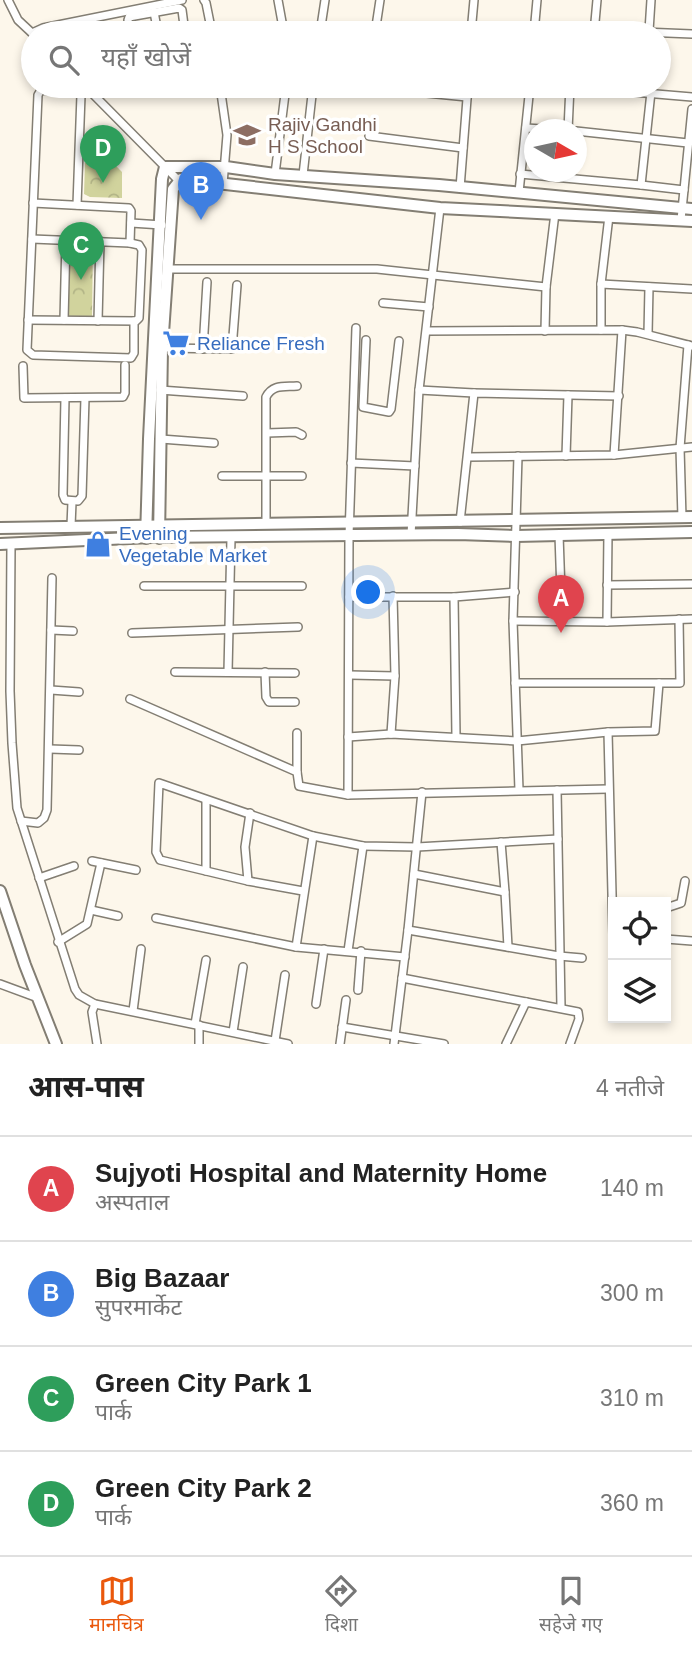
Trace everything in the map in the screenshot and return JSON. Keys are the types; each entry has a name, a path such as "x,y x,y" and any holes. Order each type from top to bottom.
{"street":[{"path":"8,0 21,23"},
{"path":"78,21 182,0"},
{"path":"204,0 210,21"},
{"path":"278,0 282,21"},
{"path":"322,21 325,0"},
{"path":"377,21 380,0"},
{"path":"472,21 474,0"},
{"path":"535,21 537,0"},
{"path":"595,21 597,0"},
{"path":"650,21 651,0"},
{"path":"128,21 128,17 181,8 183,21"},
{"path":"154,12 156,21"},
{"path":"671,33 692,34"},
{"path":"671,94 692,97"},
{"path":"38,98 27,351 30,355 131,358 134,354 134,321"},
{"path":"77,205 82,98"},
{"path":"97,98 179,181"},
{"path":"222,98 227,135 223,184"},
{"path":"275,173 284,98"},
{"path":"303,176 312,98"},
{"path":"458,209 467,98"},
{"path":"527,119 529,98"},
{"path":"568,119 569,98"},
{"path":"640,185 650,98"},
{"path":"146,532 157,389 165,225 173,189 181,179 440,208 686,221 684,190 692,109"},
{"path":"587,132 688,143"},
{"path":"369,136 463,148"},
{"path":"516,211 524,143"},
{"path":"165,167 226,167 687,209"},
{"path":"159,532 161,439 157,389 167,269 162,179 165,167"},
{"path":"520,174 524,174"},
{"path":"587,178 684,190"},
{"path":"33,203 127,207 131,211 130,243"},
{"path":"411,535 419,390 440,208"},
{"path":"545,331 546,287 555,213"},
{"path":"601,330 601,284 609,216"},
{"path":"131,223 165,225"},
{"path":"28,320 134,321 139,318 142,250 139,245 32,239"},
{"path":"64,320 66,240"},
{"path":"98,321 100,241"},
{"path":"167,269 377,270 546,287"},
{"path":"203,349 207,282"},
{"path":"601,284 692,289"},
{"path":"162,348 232,349 236,285"},
{"path":"648,334 649,287"},
{"path":"383,303 429,307"},
{"path":"348,794 349,536 356,328"},
{"path":"159,532 266,523 687,517 680,447 690,346 622,330 427,331"},
{"path":"614,455 622,330"},
{"path":"366,340 364,408 390,412 399,341"},
{"path":"23,366 24,398 85,398 125,396 125,365"},
{"path":"354,373 365,374"},
{"path":"266,523 266,397 270,390 276,387 297,386"},
{"path":"157,389 243,396"},
{"path":"419,390 619,396"},
{"path":"460,522 474,393"},
{"path":"566,456 568,395"},
{"path":"65,398 63,495 65,500 72,502 78,501 82,496 85,398"},
{"path":"267,433 296,432 302,435"},
{"path":"161,439 214,443"},
{"path":"468,457 614,455 692,447"},
{"path":"518,456 513,621 519,790"},
{"path":"351,463 415,466"},
{"path":"222,476 302,476"},
{"path":"71,526 72,502"},
{"path":"0,528 71,526 231,538 692,532"},
{"path":"146,532 6,545 16,803 76,992 95,1004 233,1032 265,1042 288,1044"},
{"path":"607,622 608,533"},
{"path":"559,535 562,621"},
{"path":"228,672 231,538"},
{"path":"21,821 38,823 46,814 50,749 52,578"},
{"path":"607,585 692,584"},
{"path":"144,586 302,586"},
{"path":"349,597 454,597 515,592"},
{"path":"391,734 395,676 393,596"},
{"path":"454,597 456,736"},
{"path":"515,683 680,682 680,618"},
{"path":"513,621 692,619"},
{"path":"132,633 298,628"},
{"path":"51,630 73,631"},
{"path":"175,672 295,673"},
{"path":"265,672 266,697 269,702 295,702"},
{"path":"350,676 395,676"},
{"path":"348,737 391,734 517,741 608,732 655,731 659,683"},
{"path":"51,690 79,692"},
{"path":"130,699 297,772"},
{"path":"608,732 612,897"},
{"path":"297,733 299,786 348,794 608,789"},
{"path":"50,749 79,750"},
{"path":"303,891 160,860 156,852 159,783 313,836 363,846 416,847 558,839"},
{"path":"556,790 561,1007"},
{"path":"394,1040 422,792"},
{"path":"206,800 206,871"},
{"path":"248,881 246,847 250,813"},
{"path":"296,947 313,836"},
{"path":"501,842 508,947"},
{"path":"348,950 363,846"},
{"path":"58,942 86,927 97,862 136,870"},
{"path":"39,878 74,866"},
{"path":"414,874 505,892"},
{"path":"671,906 681,903 685,881"},
{"path":"0,891 56,1044"},
{"path":"91,910 118,916"},
{"path":"156,918 296,947 405,957"},
{"path":"408,930 582,958"},
{"path":"671,939 692,941"},
{"path":"133,1011 142,949"},
{"path":"316,1004 324,949"},
{"path":"358,990 361,951"},
{"path":"199,1044 197,1025 206,960"},
{"path":"233,1032 243,967"},
{"path":"275,1041 285,975"},
{"path":"402,978 578,1012 579,1019 570,1044"},
{"path":"0,985 39,998"},
{"path":"340,1044 346,1000"},
{"path":"506,1044 526,1002"},
{"path":"95,1004 92,1012 97,1044"},
{"path":"342,1027 394,1040 444,1044"}],"green space":[{"path":"85,163 113,163 122,172 122,198 90,197 84,194"},
{"path":"71,241 93,241 92,321 68,320"}],"place":[{"name":"Rajiv Gandhi H S School","path":"247,135"},
{"name":"Green City Park 2","path":"103,183"},
{"name":"Big Bazaar","path":"201,220"},
{"name":"Green City Park 1","path":"81,280"},
{"name":"Reliance Fresh","path":"176,343"},
{"name":"Evening Vegetable Market","path":"98,544"},
{"name":"Sujyoti Hospital and Maternity Home","path":"561,633"}]}
